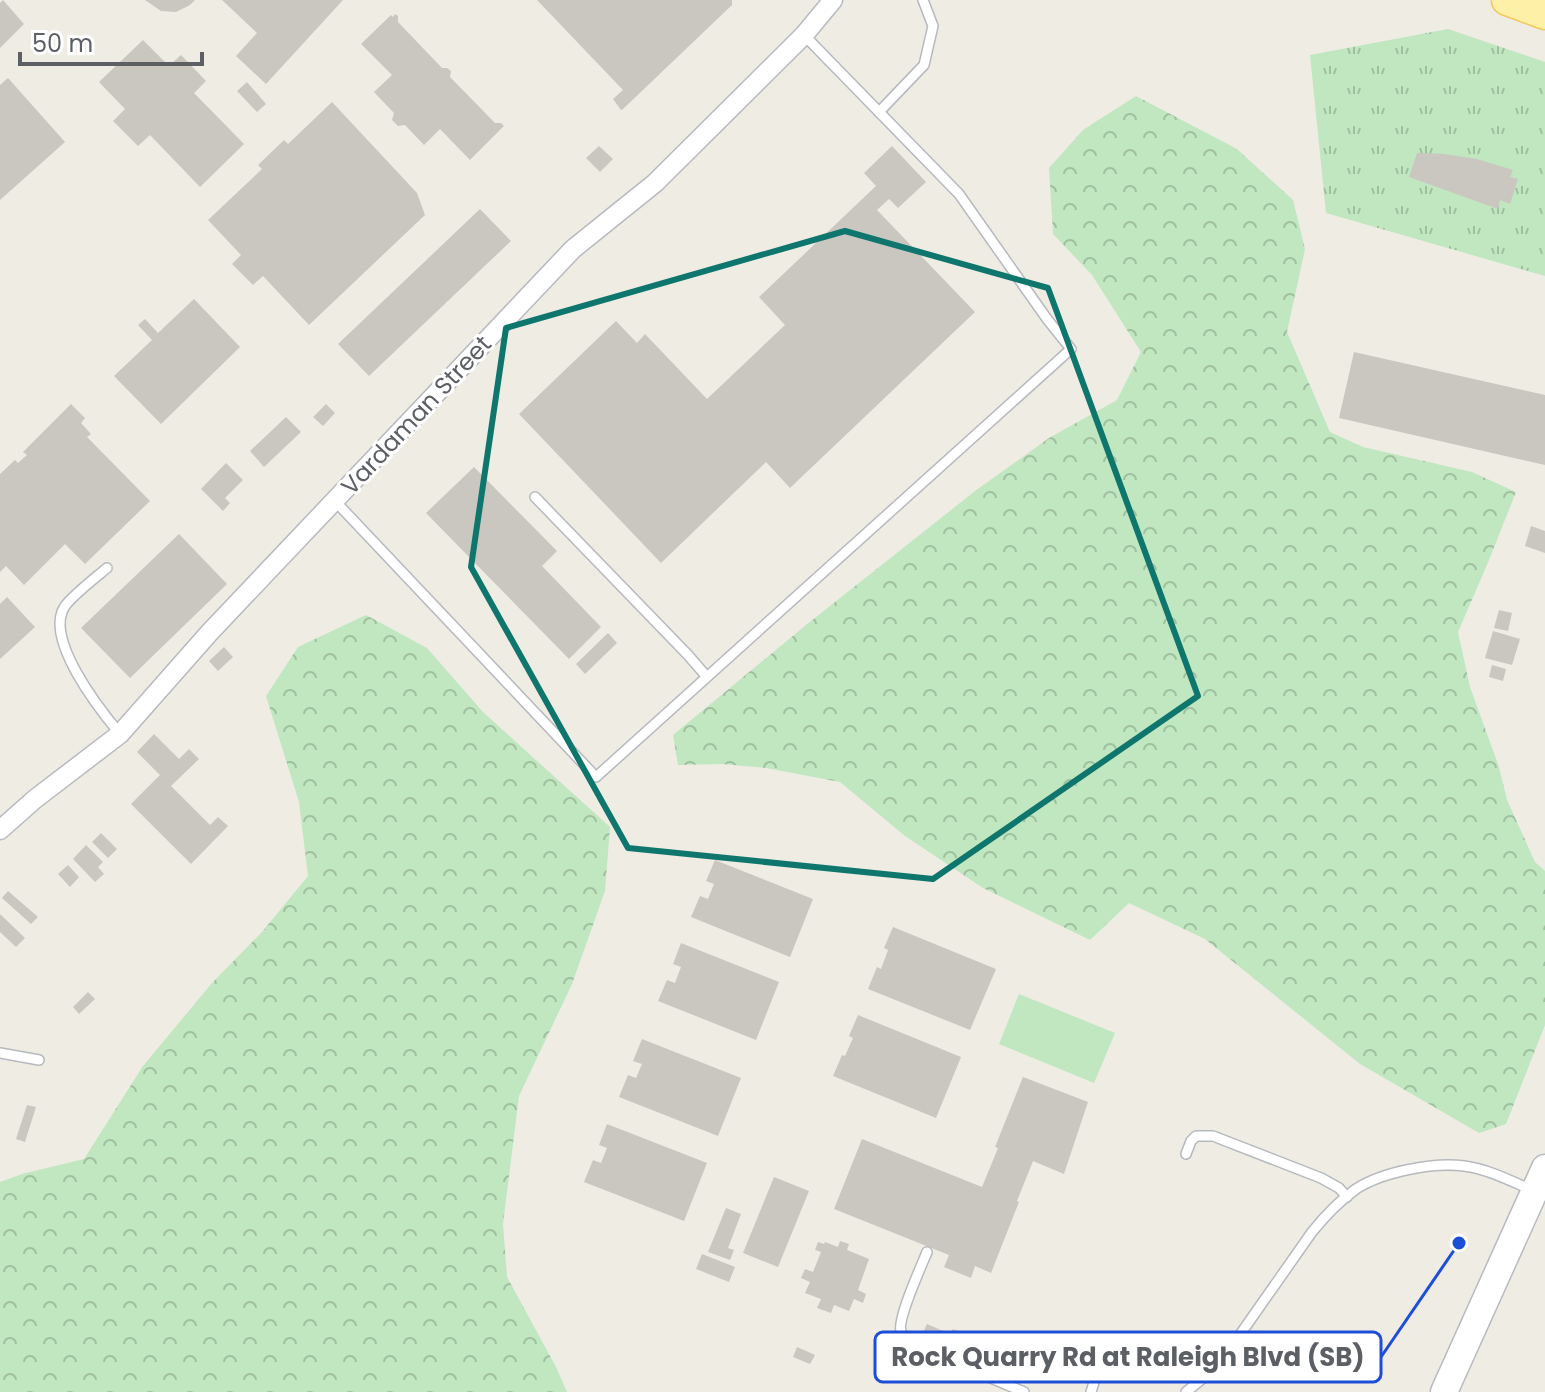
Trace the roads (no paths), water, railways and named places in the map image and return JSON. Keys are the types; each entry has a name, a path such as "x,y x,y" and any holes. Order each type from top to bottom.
{"main road":[{"path":"1507,0 1545,14"},
{"path":"1444,1392 1540,1180"}],"street":[{"name":"Vardaman Street","path":"0,830 120,734 210,632 573,249 655,183 804,35 833,0"}],"lane":[{"path":"879,112 924,65 933,26 923,0"},
{"path":"335,501 596,777 1071,349 959,194 804,35"},
{"path":"535,497 707,677"},
{"path":"107,568 65,606 59,619 62,643 94,702 120,734"},
{"path":"0,1053 39,1060"},
{"path":"1186,1154 1196,1136 1213,1136 1321,1178 1339,1188 1347,1197"},
{"path":"1186,1392 1218,1366 1312,1232 1359,1188 1382,1177 1436,1166 1463,1165 1540,1180"},
{"path":"927,1252 902,1317 901,1332 905,1339 1024,1392"},
{"path":"1091,1392 1095,1379"}],"place":[{"name":"Rock Quarry Rd at Raleigh Blvd (SB)","path":"1459,1243"}]}
